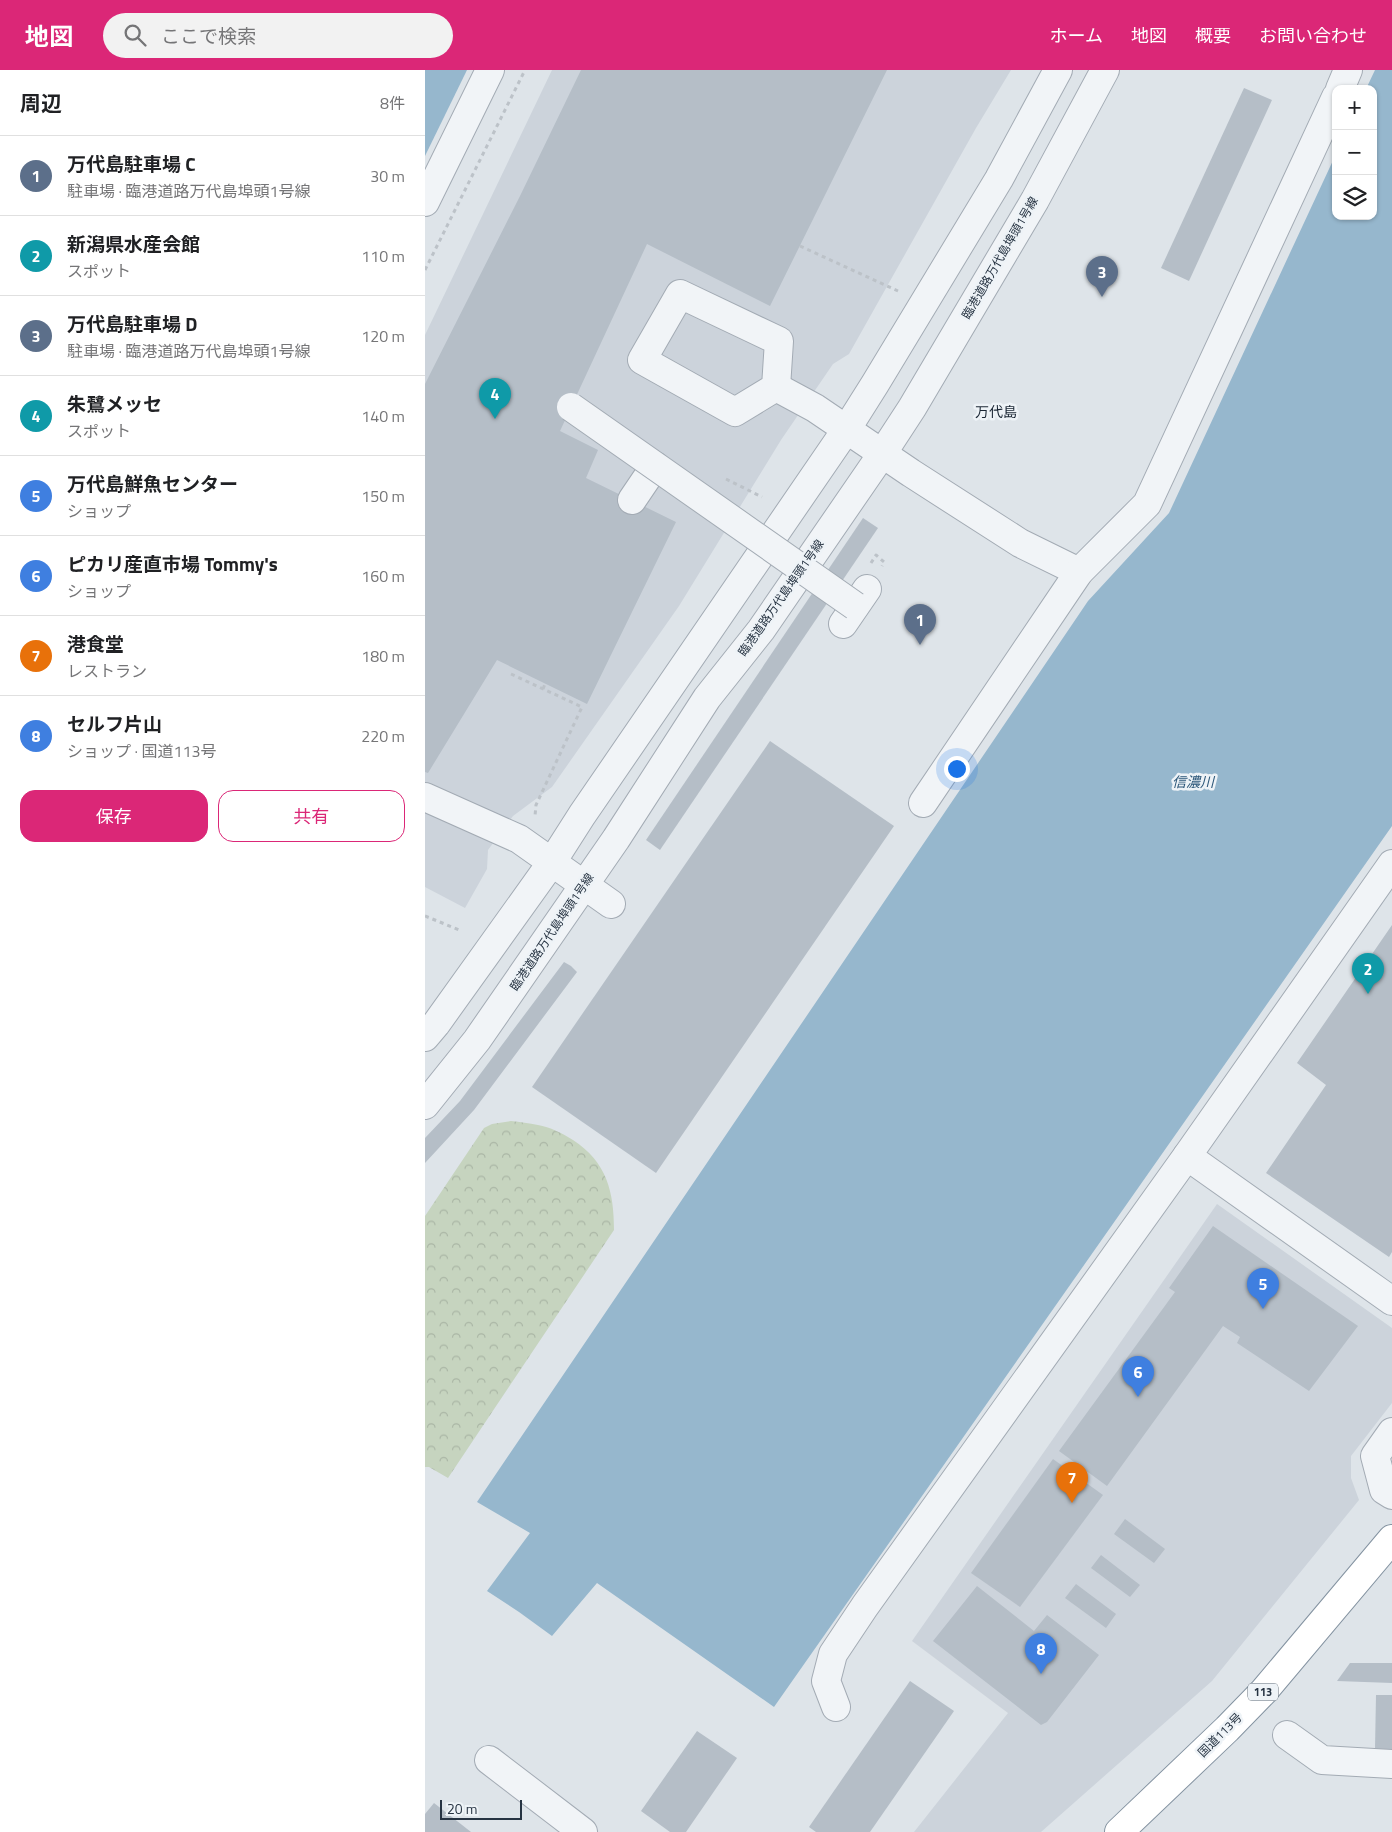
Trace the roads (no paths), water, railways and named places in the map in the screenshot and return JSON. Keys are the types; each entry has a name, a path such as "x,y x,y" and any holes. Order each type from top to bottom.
{"highway":[{"name":"国道113号","path":"1119,1832 1264,1691 1392,1539"}],"street":[{"path":"425,202 490,70"},
{"path":"425,1037 552,862 581,815 845,430 875,384 999,179 1058,70"},
{"name":"臨港道路万代島埠頭1号線","path":"425,1105 477,1040 616,839 707,698 761,630 882,454 912,408 1035,200 1105,70"},
{"path":"1342,85 1348,70"},
{"path":"923,803 1079,572 1147,504 1332,106"},
{"path":"680,294 779,342 776,387 735,412 642,360 680,294"},
{"path":"776,387 815,408 845,430 1020,543 1079,572"},
{"path":"571,407 855,606"},
{"path":"632,500 655,466"},
{"path":"425,797 519,839 611,904"},
{"path":"836,1707 826,1682 833,1654 865,1606 1187,1156 1392,864"},
{"path":"1187,1156 1392,1301"},
{"path":"1392,1432 1375,1456 1385,1490 1392,1495"},
{"path":"1287,1735 1322,1760 1392,1764"},
{"path":"489,1760 583,1832"}],"water":[{"path":"425,70 467,70 425,156"},
{"name":"信濃川","path":"1375,70 1392,70 1392,826 774,1707 597,1583 552,1636 487,1591 530,1533 477,1502 1088,601 1169,513 1332,163 1332,220 1377,220 1377,85 1368,85"}],"place":[{"name":"万代島駐車場 D","path":"1102,297"},
{"name":"朱鷺メッセ","path":"495,419"},
{"name":"万代島駐車場 C","path":"920,645"},
{"name":"新潟県水産会館","path":"1368,994"},
{"name":"万代島鮮魚センター","path":"1263,1309"},
{"name":"ピカリ産直市場 Tommy's","path":"1138,1397"},
{"name":"港食堂","path":"1072,1503"},
{"name":"セルフ片山","path":"1041,1674"}],"district":[{"name":"万代島","path":"996,412"}]}
